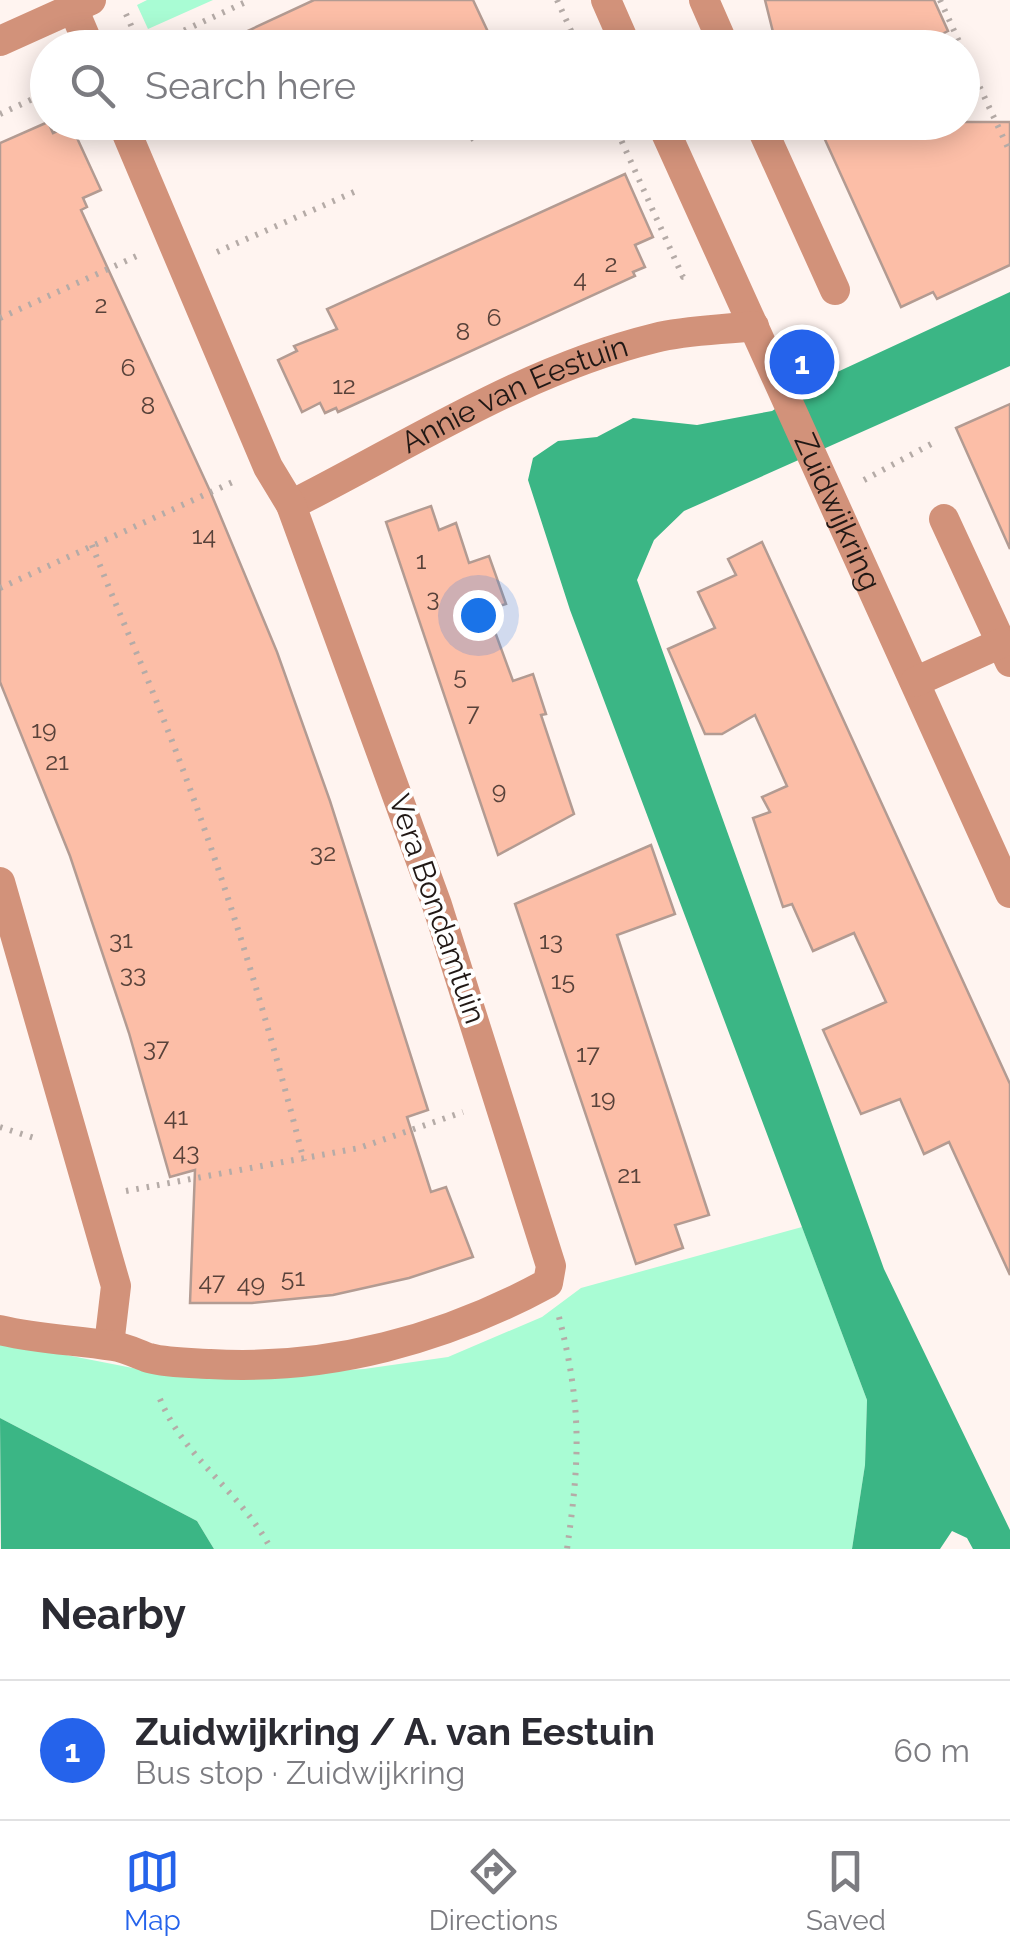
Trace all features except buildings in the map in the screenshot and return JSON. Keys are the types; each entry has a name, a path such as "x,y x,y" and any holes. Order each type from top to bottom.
{"street":[{"path":"606,0 619,30"},
{"path":"704,0 717,30"},
{"path":"0,41 82,4 87,30"},
{"name":"Vera Bondamtuin","path":"130,140 268,467 291,505 437,905 529,1201 547,1245 552,1266 548,1283"},
{"name":"Zuidwijkring","path":"669,140 1010,893"},
{"path":"768,140 835,290"},
{"name":"Annie van Eestuin","path":"291,505 394,447 520,386 655,338 754,326"},
{"path":"915,682 1005,652 944,519"},
{"path":"0,882 116,1286 109,1345"},
{"path":"0,1330 54,1343 109,1345 150,1358 212,1364 354,1354 417,1340 490,1315 548,1283"}],"path":[{"path":"184,30 250,0"},
{"path":"558,0 571,30"},
{"path":"940,0 954,30"},
{"path":"126,13 135,30"},
{"path":"980,87 1010,152"},
{"path":"0,114 30,100"},
{"path":"0,318 354,192"},
{"path":"832,497 934,443"},
{"path":"0,588 268,467"},
{"path":"92,546 166,725 220,878 274,1043 304,1161"},
{"path":"90,1196 304,1161 359,1148 499,1100"},
{"path":"548,1283 576,1384 580,1441 567,1549"},
{"path":"150,1358 148,1371 168,1420 191,1452 256,1521 270,1549"}],"shaded area":[{"path":"147,0 213,0 148,29 137,5"},
{"path":"1010,292 1010,366 684,511 654,540 637,580 884,1269 1010,1530 1010,1549 973,1549 967,1538 952,1531 940,1549 852,1549 865,1465 867,1400 570,610 528,480 533,458 558,441 597,437 633,418 697,425 772,411 820,380"},
{"path":"802,1227 867,1400 865,1465 852,1549 214,1549 197,1521 0,1418 0,1342 148,1371 240,1377 364,1369 448,1357 542,1317 581,1288"},
{"path":"0,1418 197,1521 214,1549 1,1549"}],"place":[{"name":"Zuidwijkring / A. van Eestuin","path":"802,362"}]}
